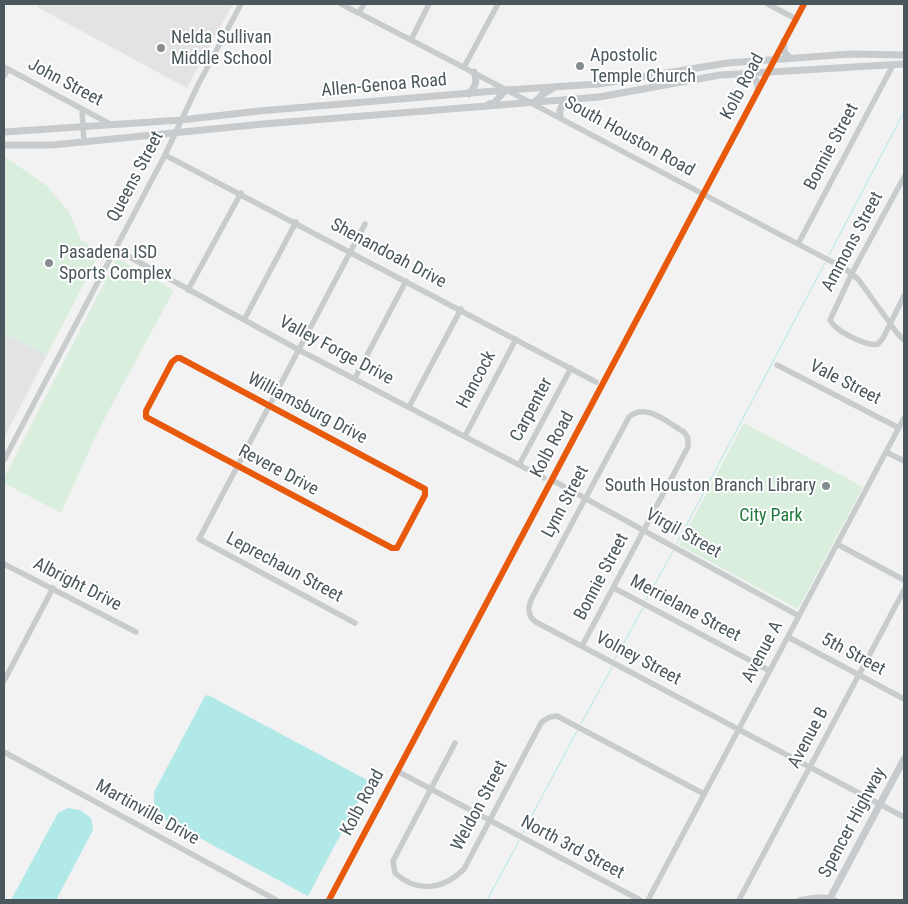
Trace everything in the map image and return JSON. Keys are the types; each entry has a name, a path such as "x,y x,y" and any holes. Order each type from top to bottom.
{"main road":[{"path":"784,41 783,50 790,58"},
{"name":"Allen-Genoa Road","path":"4,132 83,128 506,90 598,84 727,63 851,54 904,55"},
{"name":"Allen-Genoa Road","path":"4,145 52,145 292,122 534,103 599,97 720,75 748,75 904,64"},
{"path":"679,70 682,83"},
{"path":"469,94 476,82 474,72"},
{"path":"748,75 755,78 758,82 758,89"},
{"path":"598,84 599,97"},
{"path":"534,103 542,94 558,87"},
{"path":"479,107 494,103 506,90"},
{"path":"425,98 425,112"},
{"path":"560,117 560,110 565,100"},
{"path":"291,109 292,122"},
{"name":"Spencer Highway","path":"831,899 904,759"}],"street":[{"name":"Queens Street","path":"4,460 176,134 181,120 241,4"},
{"name":"South Houston Road","path":"341,4 534,103 702,195 844,268 864,286 890,324 904,340"},
{"path":"359,13 364,4"},
{"path":"411,40 430,4"},
{"path":"464,67 498,4"},
{"path":"768,4 796,19"},
{"name":"Kolb Road","path":"329,900 758,89 763,73 784,41 804,4"},
{"name":"Bonnie Street","path":"798,244 893,65"},
{"path":"4,76 6,68"},
{"name":"John Street","path":"6,68 113,125"},
{"path":"82,109 84,142"},
{"name":"Shenandoah Drive","path":"165,155 241,193 596,382"},
{"name":"Ammons Street","path":"890,324 878,344 868,344 835,328 830,320 852,274 904,177"},
{"path":"188,290 241,193"},
{"path":"244,320 296,222"},
{"path":"237,467 365,224"},
{"name":"Valley Forge Drive","path":"115,249 299,350 544,478"},
{"path":"355,378 406,281"},
{"path":"890,324 904,296"},
{"path":"409,407 461,310"},
{"name":"Hancock","path":"465,436 516,338"},
{"name":"Williamsburg Drive","path":"159,386 173,359 180,358 425,489 426,495 414,517"},
{"name":"Vale Street","path":"777,365 899,428"},
{"name":"Carpenter","path":"520,465 572,368"},
{"name":"Revere Drive","path":"159,386 146,411 146,417 392,548 397,548 414,517"},
{"name":"Bonnie Street","path":"582,646 686,452 689,442 684,432 647,411 637,412"},
{"name":"Lynn Street","path":"529,611 532,598 629,417 637,412"},
{"name":"Avenue A","path":"648,900 904,418"},
{"path":"886,452 904,461"},
{"name":"Leprechaun Street","path":"237,467 199,539 355,622"},
{"name":"Virgil Street","path":"552,480 799,616"},
{"path":"837,544 904,580"},
{"name":"Albright Drive","path":"4,564 136,632"},
{"path":"4,681 53,588"},
{"name":"Merrielane Street","path":"614,588 770,671"},
{"name":"Avenue B","path":"739,900 904,590"},
{"name":"Volney Street","path":"529,611 532,619 536,622 904,817"},
{"name":"5th Street","path":"788,637 904,699"},
{"name":"Weldon Street","path":"455,743 393,861 395,873 410,884 434,886 446,883 455,878 464,869 541,723 546,718 552,716 557,716 704,794"},
{"name":"Martinville Drive","path":"4,752 276,900"},
{"name":"North 3rd Street","path":"397,771 640,900"},
{"path":"799,900 831,899"}],"shaded area":[{"name":"Nelda Sullivan Middle School","path":"39,4 233,4 187,88 37,7"},
{"path":"4,333 47,355 4,438"}],"green space":[{"name":"Pasadena ISD Sports Complex","path":"4,156 47,186 69,212 81,240 100,252 47,355 4,333"},
{"path":"117,258 174,290 100,427 61,513 4,483 4,478"},
{"name":"City Park","path":"744,423 863,487 798,609 679,545"}],"water":[{"path":"208,695 369,781 308,896 164,819 154,807 154,792 205,696"},
{"path":"68,808 80,810 91,818 93,830 56,900 11,900 58,813"}],"waterway":[{"path":"829,255 904,112"},
{"path":"677,543 825,263"},
{"path":"646,600 673,551"},
{"path":"615,659 643,608"},
{"path":"581,724 612,667"},
{"path":"522,834 577,731"},
{"path":"487,900 519,841"}],"cycle path":[{"path":"329,900 804,4"},
{"path":"177,358 425,489 425,495 397,548 392,548 146,417 146,411 172,362 177,358"}],"place":[{"name":"Nelda Sullivan Middle School","path":"161,48"},
{"name":"Apostolic Temple Church","path":"580,66"},
{"name":"Pasadena ISD Sports Complex","path":"49,263"},
{"name":"South Houston Branch Library","path":"826,486"}]}
